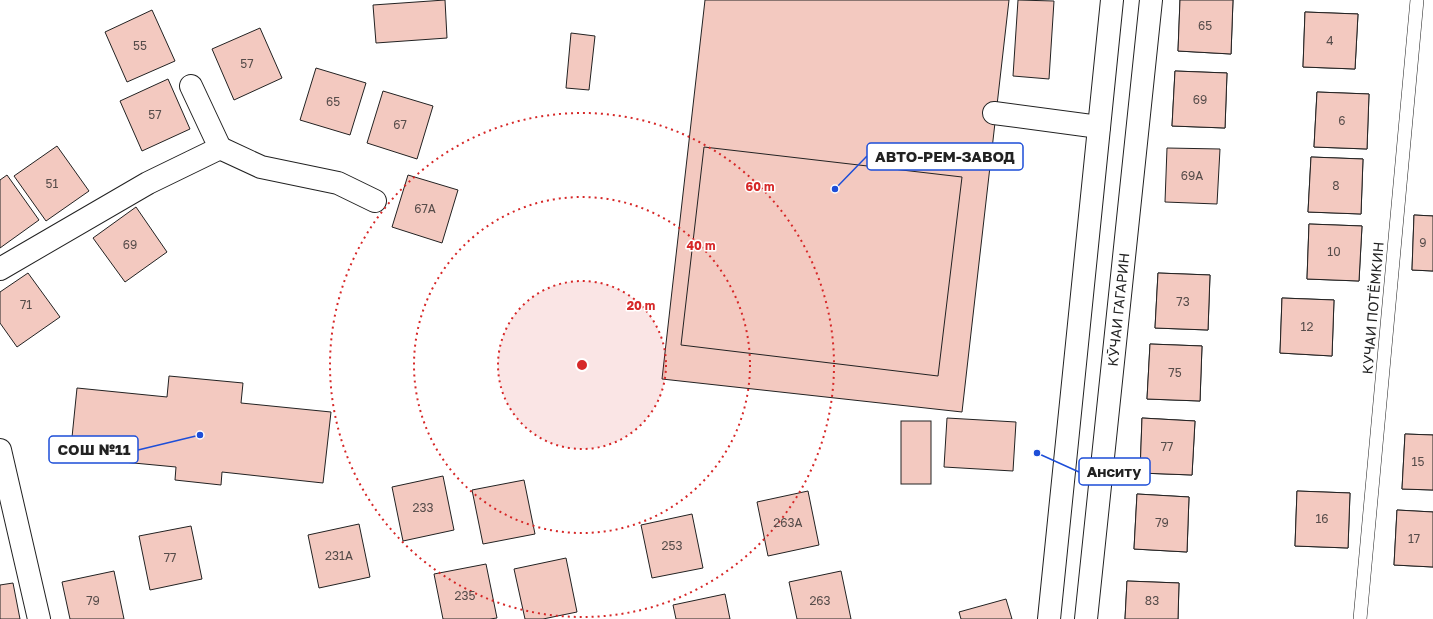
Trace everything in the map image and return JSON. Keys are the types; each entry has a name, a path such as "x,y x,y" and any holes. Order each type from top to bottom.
{"main road":[{"path":"1049,619 1112,0"},
{"name":"КӮЧАИ ГАГАРИН","path":"1086,619 1150,0"},
{"path":"191,86 220,148 261,167 338,182 375,201"},
{"path":"994,113 1099,127"},
{"path":"0,268 148,182 220,148"},
{"path":"0,450 39,619"}],"lane":[{"name":"КУЧАИ ПОТЁМКИН","path":"1360,619 1418,0"}],"building":[{"path":"445,0 447,38 376,43 373,5"},
{"path":"705,0 1009,0 962,412 662,379"},
{"path":"1018,0 1054,1 1049,79 1013,76"},
{"path":"1180,0 1233,0 1231,54 1178,51"},
{"path":"1180,0 1233,0 1231,54 1178,51"},
{"path":"152,10 175,61 127,82 105,32"},
{"path":"1305,12 1358,14 1355,69 1303,67"},
{"path":"1305,12 1358,14 1355,69 1303,67"},
{"path":"260,28 282,78 234,100 212,49"},
{"path":"571,33 595,36 589,90 566,88"},
{"path":"316,68 366,83 350,135 300,120"},
{"path":"1175,71 1227,73 1225,128 1172,126"},
{"path":"1175,71 1227,73 1225,128 1172,126"},
{"path":"168,79 190,129 142,151 120,101"},
{"path":"383,91 433,106 417,159 367,143"},
{"path":"1317,92 1369,94 1367,149 1314,147"},
{"path":"1317,92 1369,94 1367,149 1314,147"},
{"path":"57,146 89,191 46,221 14,176"},
{"path":"704,147 962,177 938,376 681,345"},
{"path":"1167,148 1220,149 1217,204 1165,202"},
{"path":"1311,157 1363,159 1361,214 1308,212"},
{"path":"1311,157 1363,159 1361,214 1308,212"},
{"path":"7,175 39,220 0,248 0,180"},
{"path":"408,175 458,190 442,243 392,227"},
{"path":"136,207 167,252 125,282 93,238"},
{"path":"1414,215 1433,216 1433,271 1412,270"},
{"path":"1414,215 1433,216 1433,271 1412,270"},
{"path":"1309,224 1362,226 1359,281 1307,279"},
{"path":"1309,224 1362,226 1359,281 1307,279"},
{"path":"28,273 60,317 17,347 0,323 0,292"},
{"path":"1158,273 1210,275 1208,330 1155,328"},
{"path":"1158,273 1210,275 1208,330 1155,328"},
{"path":"1282,298 1334,300 1332,356 1280,353"},
{"path":"1282,298 1334,300 1332,356 1280,353"},
{"path":"1150,344 1202,346 1200,401 1147,399"},
{"path":"1150,344 1202,346 1200,401 1147,399"},
{"path":"169,376 243,383 241,403 331,412 323,483 222,472 221,485 175,480 176,467 70,457 77,388 167,397"},
{"path":"947,418 1016,422 1013,471 944,467"},
{"path":"1142,418 1195,421 1192,475 1140,473"},
{"path":"1142,418 1195,421 1192,475 1140,473"},
{"path":"901,421 931,421 931,484 901,484"},
{"path":"1405,434 1433,435 1433,490 1402,489"},
{"path":"1405,434 1433,435 1433,490 1402,489"},
{"path":"443,476 454,530 403,541 392,487"},
{"path":"524,480 535,534 483,544 472,490"},
{"path":"808,491 819,545 768,556 757,502"},
{"path":"1297,491 1350,493 1348,548 1295,546"},
{"path":"1297,491 1350,493 1348,548 1295,546"},
{"path":"1137,494 1189,497 1187,552 1134,549"},
{"path":"1137,494 1189,497 1187,552 1134,549"},
{"path":"1397,510 1433,512 1433,567 1394,565"},
{"path":"1397,510 1433,512 1433,567 1394,565"},
{"path":"692,514 703,568 652,578 641,525"},
{"path":"359,524 370,577 319,588 308,535"},
{"path":"191,526 202,579 150,590 139,536"},
{"path":"566,558 577,612 543,619 525,619 514,569"},
{"path":"486,564 497,618 443,619 434,574"},
{"path":"114,571 124,619 70,619 62,582"},
{"path":"841,571 851,619 797,619 789,582"},
{"path":"1127,581 1179,583 1178,619 1125,619"},
{"path":"1127,581 1179,583 1178,619 1125,619"},
{"path":"13,583 20,619 0,619 0,585"},
{"path":"725,594 730,619 676,619 673,605"},
{"path":"1006,599 1012,619 961,619 959,612"}],"place":[{"name":"АВТО-РЕМ-ЗАВОД","path":"835,189"},
{"name":"СОШ №11","path":"200,435"},
{"name":"Анситу","path":"1037,453"}]}
